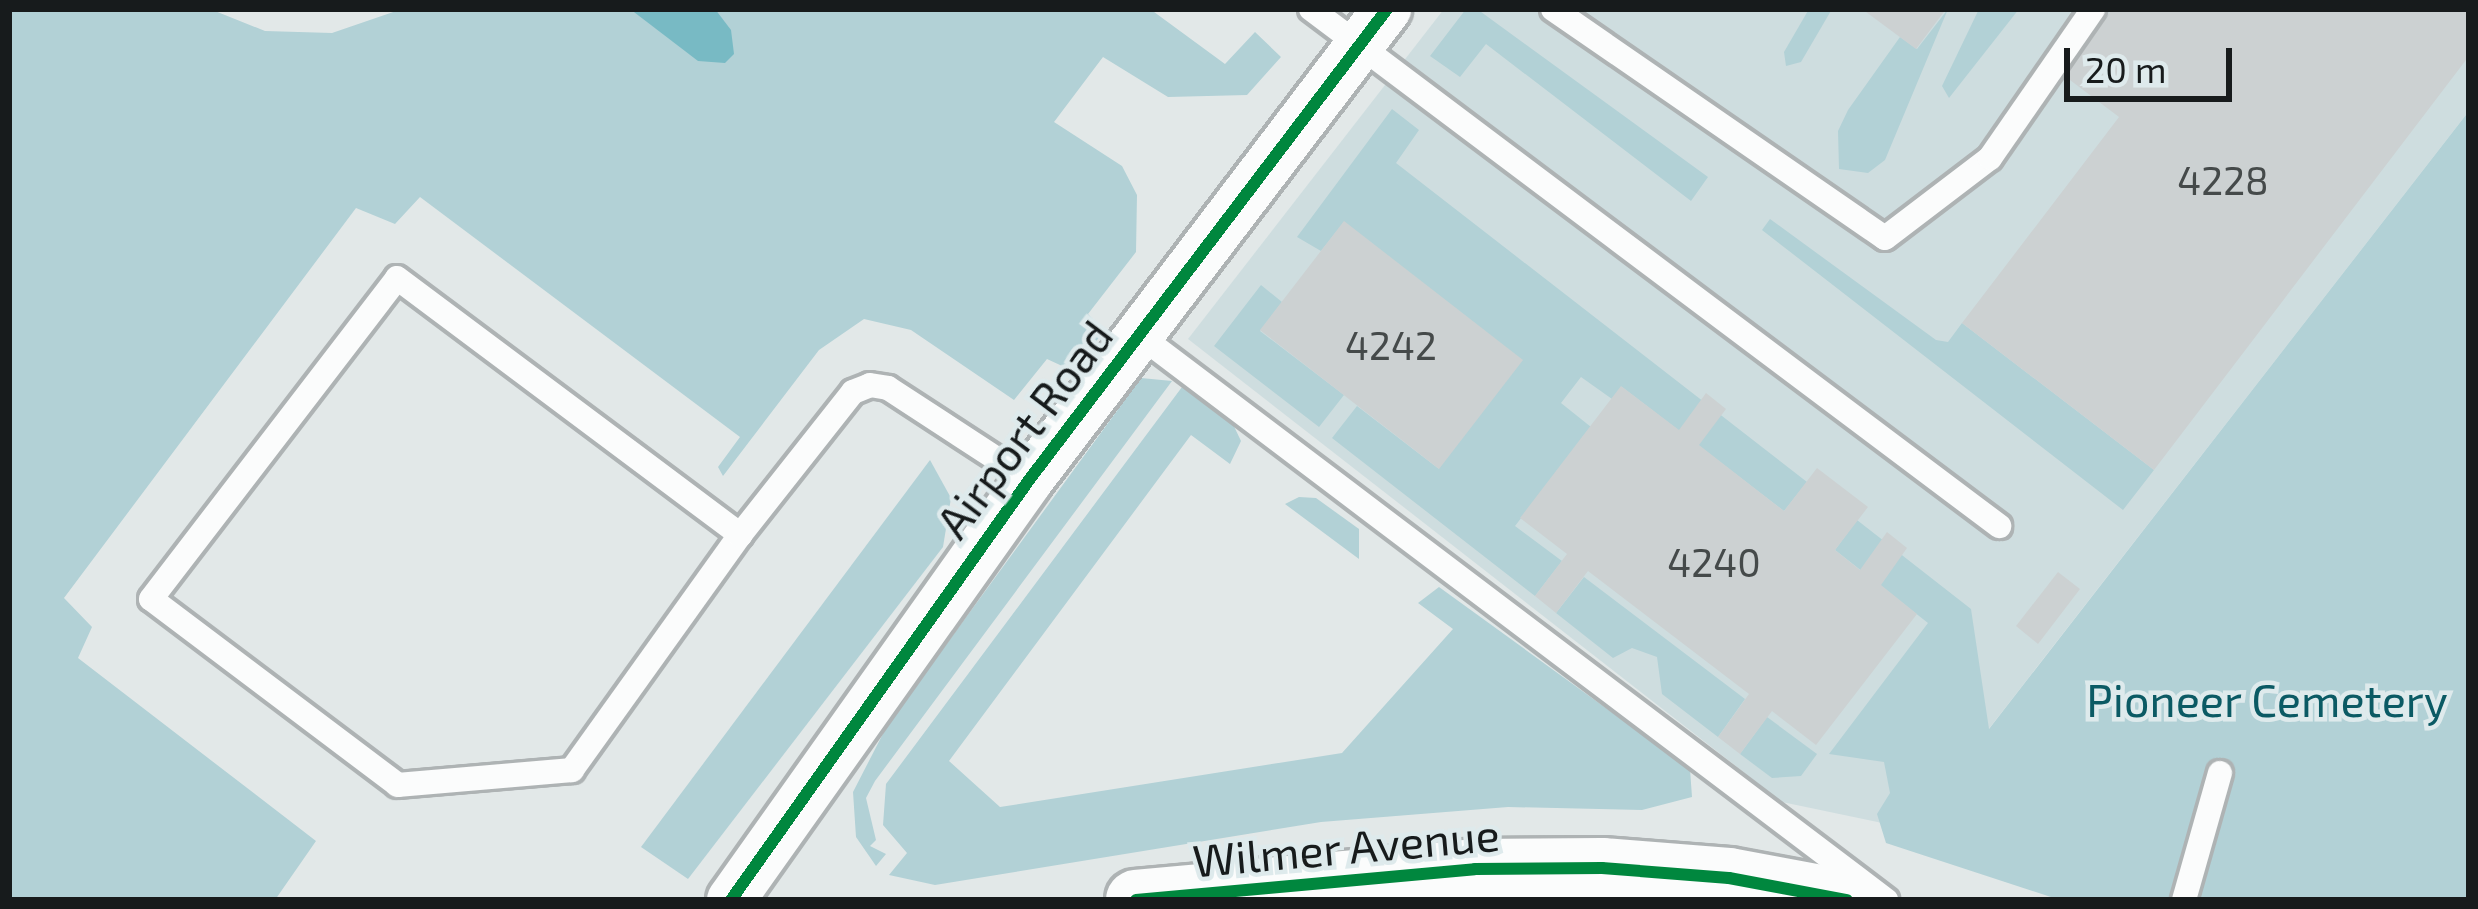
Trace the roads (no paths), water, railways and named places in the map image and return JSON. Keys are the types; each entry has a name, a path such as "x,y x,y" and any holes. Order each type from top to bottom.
{"street":[{"name":"Airport Road","path":"730,900 1029,480 1373,27"},
{"name":"Wilmer Avenue","path":"1136,900 1475,869 1581,868 1730,878 1847,900"}],"lane":[{"path":"1311,9 1373,27 1999,526"},
{"path":"1553,9 1885,238 1990,158 2093,9"},
{"path":"740,535 397,278 151,599 398,785 572,770 740,535 853,392 870,385 888,388 1029,480"},
{"path":"1139,335 1886,900"},
{"path":"2184,900 2219,773"}],"water":[{"path":"630,9 715,9 731,30 734,54 725,63 698,61"}],"park label":[{"name":"Pioneer Cemetery","path":"2267,700"}]}
